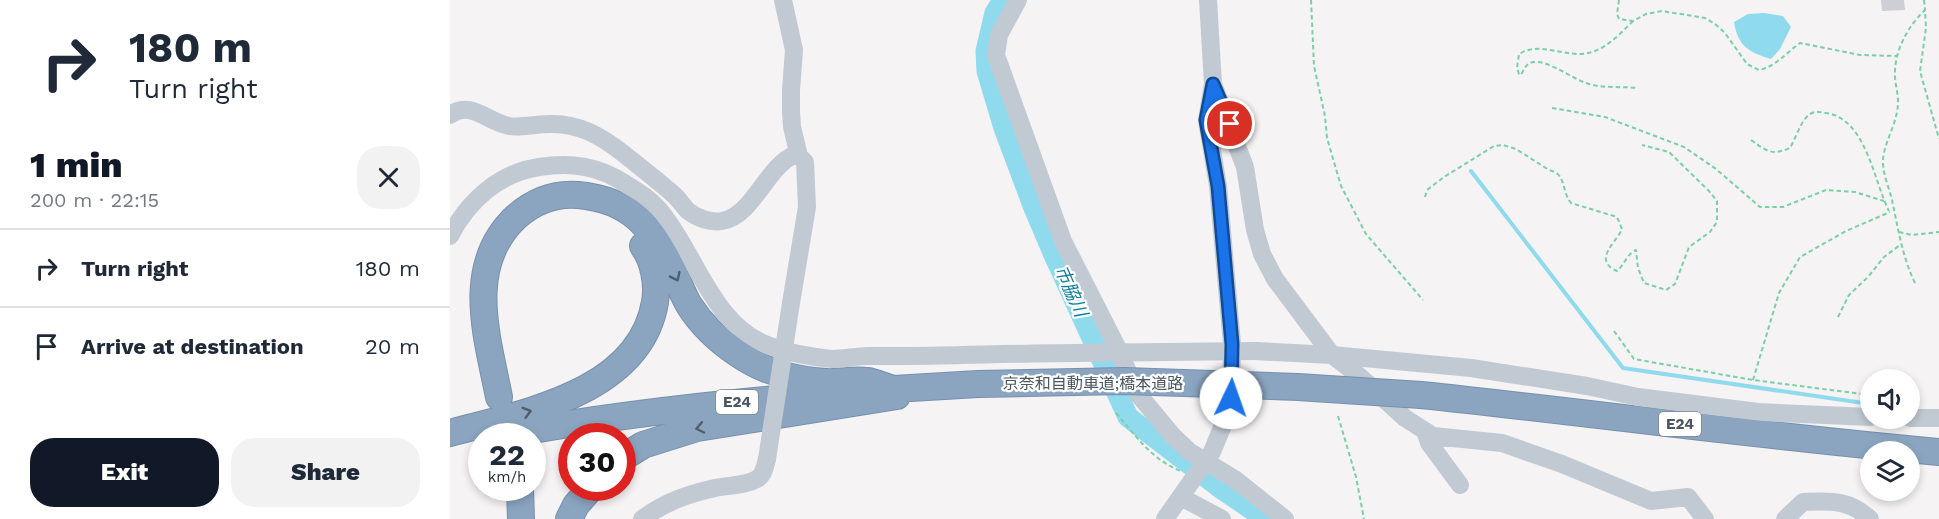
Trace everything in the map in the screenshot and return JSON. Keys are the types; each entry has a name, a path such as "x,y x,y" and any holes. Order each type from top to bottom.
{"highway":[{"path":"450,433 531,411 584,390 602,379 624,360 643,337 654,311 656,276 646,250 632,231 614,216 585,207 560,209 540,216 522,226 507,248 497,280 495,311 505,396 486,330 483,296 486,267 507,226 529,207 542,200 573,195 608,200 631,212 648,227 667,258 689,305 711,333 736,353 764,370 794,378 827,382 867,381 893,389"},
{"name":"京奈和自動車道;橋本道路","path":"546,428 753,401 893,389 978,384 1124,381 1298,387 1421,395 1831,443 1939,452"},
{"path":"636,449 643,445 697,429 889,398 944,386"},
{"path":"450,446 468,443"},
{"path":"510,501 510,519"},
{"path":"520,501 521,519"},
{"path":"569,519 580,501"}],"street":[{"path":"642,519 661,506 679,498 746,483 758,479 764,472 807,207 805,162 800,156 792,127 791,90 794,50 783,0"},
{"path":"1018,0 999,35 996,55 1063,240 1138,394 1173,436 1190,452 1236,480 1285,519"},
{"path":"1165,519 1212,452 1231,398 1233,367 1231,332 1218,186 1206,120 1213,84 1208,0"},
{"path":"1213,84 1245,167 1255,230 1262,254 1275,279 1332,355 1405,418 1433,436 1502,443 1523,449 1651,501 1688,497 1705,519"},
{"path":"450,115 456,111 471,109 495,123 511,126 552,124 572,126 596,133 675,196 689,212 706,220 721,221 733,218 785,159 795,154 800,156"},
{"path":"450,236 459,218 473,201 499,181 532,168 569,165 597,168 642,194 661,211 720,310 746,333 768,345 790,351 833,359 866,356 900,358 1021,353 1255,351 1332,355 1492,371 1587,386 1638,397 1758,412 1860,417"},
{"path":"661,211 675,196"},
{"path":"1920,417 1939,418"},
{"path":"1425,431 1429,442 1460,485"},
{"path":"1181,497 1222,519"},
{"path":"1785,519 1803,502 1838,501 1863,512 1870,519"}],"path":[{"path":"1311,0 1314,66 1325,116 1327,138 1341,186 1366,234 1423,300"},
{"path":"1619,0 1617,14 1619,19 1633,21"},
{"path":"1924,0 1926,28 1920,71 1939,139"},
{"path":"1915,284 1900,245 1883,163 1898,104 1894,72 1897,56 1914,20 1925,10"},
{"path":"1638,88 1586,83 1546,63 1530,63 1521,75 1518,74 1517,68 1519,54 1532,48 1573,54 1592,52 1613,40 1633,21 1646,14 1662,11 1705,18 1715,24 1725,33 1748,64 1759,70 1770,68 1800,43 1860,55 1897,56"},
{"path":"1552,108 1605,117 1684,147 1716,169 1760,207 1783,207 1826,190 1855,192 1884,201"},
{"path":"1751,140 1766,150 1776,153 1790,148 1805,119 1811,114 1816,111 1831,113 1856,132 1868,153 1890,213"},
{"path":"1425,197 1427,190 1444,177 1494,146 1510,146 1556,172 1562,179 1570,203 1617,217 1622,229 1606,252 1611,268 1617,271 1636,250 1638,268 1644,283 1666,290 1675,284 1689,247 1710,232 1717,222 1717,201 1669,152 1642,146"},
{"path":"1753,380 1779,293 1800,257 1846,231 1894,212"},
{"path":"1899,232 1912,235 1939,232"},
{"path":"1838,317 1849,295 1884,257 1900,245"},
{"path":"1614,331 1634,358 1753,380 1860,394"},
{"path":"1116,413 1149,451 1167,466 1184,472"},
{"path":"1338,416 1356,477 1364,519"}],"water":[{"path":"1764,13 1783,16 1791,27 1780,49 1771,59 1745,47 1738,37 1734,22 1748,14"}],"building":[{"path":"1881,0 1904,0 1905,10 1882,11"}],"waterway":[{"name":"市脇川","path":"1003,0 995,13 986,51 987,71 1004,128 1054,255 1128,417 1219,487 1266,519"},
{"path":"1471,171 1623,368 1860,403"}],"route":[{"path":"1230,124 1213,84 1206,120 1218,186 1232,344 1231,398"}]}
